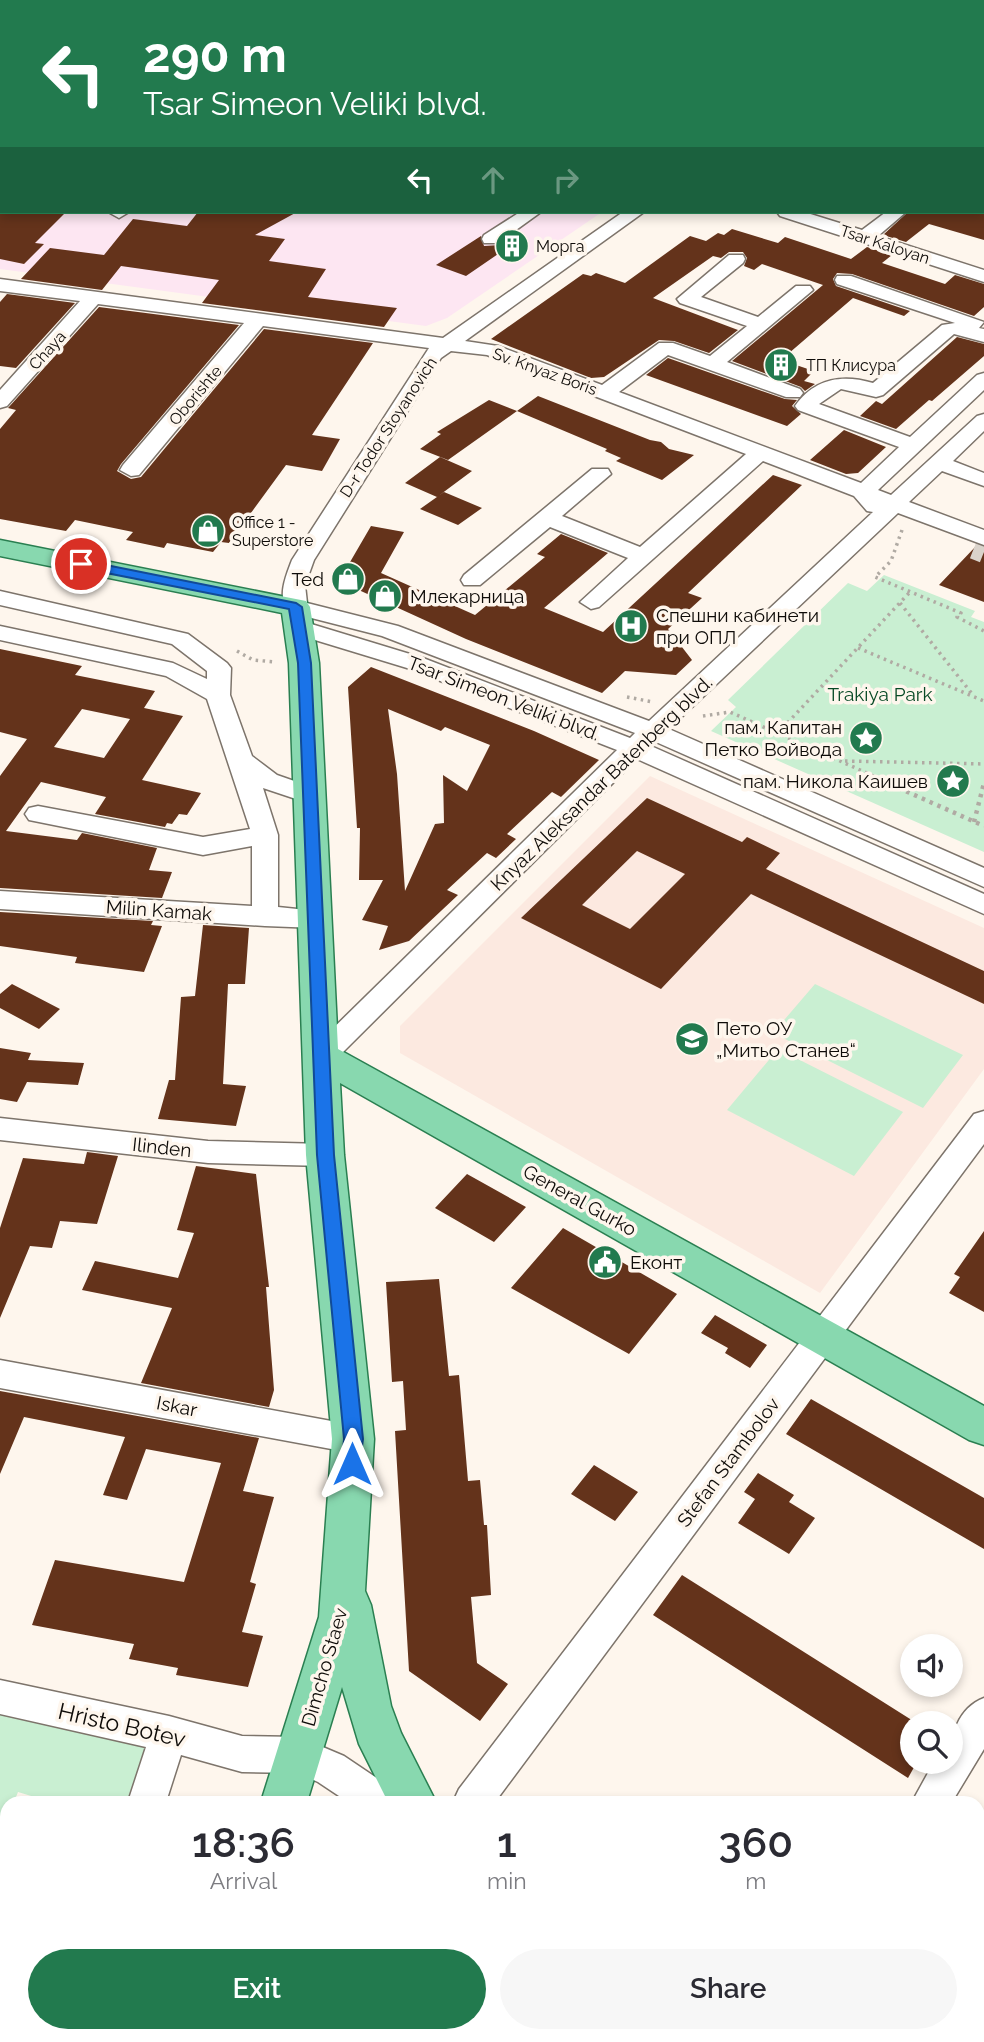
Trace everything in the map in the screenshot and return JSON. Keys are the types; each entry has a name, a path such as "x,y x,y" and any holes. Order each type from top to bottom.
{"main road":[{"name":"Tsar Simeon Veliki blvd.","path":"0,548 298,617"},
{"name":"Tsar Simeon Veliki blvd.","path":"0,566 298,617"},
{"name":"Dimcho Staev","path":"294,1787 341,1617 353,1439 325,1155 311,796 298,617"},
{"name":"General Gurko","path":"322,1056 984,1427"},
{"path":"345,1584 368,1706 382,1744 410,1796"}],"street":[{"path":"491,239 530,214"},
{"name":"D-r Todor Stoyanovich","path":"298,617 294,585 303,560 433,354 632,214"},
{"name":"Tsar Kaloyan","path":"792,214 984,276"},
{"path":"865,237 894,214"},
{"path":"736,260 687,299 761,324"},
{"path":"844,280 983,327"},
{"name":"Sv. Knyaz Boris","path":"0,285 447,344 502,354 863,493"},
{"path":"712,364 803,290"},
{"name":"Chaya","path":"0,402 93,298"},
{"name":"Oborishte","path":"131,470 258,319"},
{"path":"913,445 805,406 830,384 841,381 876,391 949,329 983,327"},
{"path":"604,393 666,347 793,393"},
{"path":"979,543 948,524 889,510 863,493 984,379"},
{"name":"Knyaz Aleksandar Batenberg blvd.","path":"322,1056 643,740 984,420"},
{"path":"591,602 759,454"},
{"path":"939,463 984,480"},
{"path":"472,580 600,474"},
{"path":"548,518 643,556"},
{"path":"0,598 180,639 219,668 218,695 265,835 265,918"},
{"name":"Tsar Simeon Veliki blvd.","path":"298,617 415,663 643,740 984,878"},
{"path":"0,633 173,670 218,695"},
{"name":"Tsar Simeon Veliki blvd.","path":"643,740 984,905"},
{"path":"241,760 268,781 311,796"},
{"path":"38,814 203,846 265,835"},
{"name":"Milin Kamak","path":"0,900 265,918 317,919"},
{"name":"Stefan Stambolov","path":"477,1796 984,1122"},
{"name":"Ilinden","path":"0,1129 208,1152 325,1155"},
{"name":"Iskar","path":"0,1374 353,1439"},
{"name":"Hristo Botev","path":"0,1697 169,1734 243,1754 294,1787 331,1769 371,1796"},
{"path":"935,1796 984,1715"},
{"path":"149,1796 169,1734"}],"path":[{"path":"889,510 904,524 891,561 875,578 961,613 957,617 984,631"},
{"path":"778,733 910,592"},
{"path":"900,603 974,697"},
{"path":"858,648 984,701"},
{"path":"692,718 730,712 984,826"},
{"path":"841,761 984,764"},
{"path":"974,822 984,783"}],"shaded area":[{"path":"0,214 599,214 447,318 426,326 0,269"},
{"name":"Пето ОУ „Митьо Станев“","path":"650,776 984,928 984,1069 820,1293 400,1053 400,1026"}],"green space":[{"name":"Trakiya Park","path":"884,575 975,611 971,617 984,622 984,852 711,731 736,707 728,700 848,583 867,591"},
{"path":"815,984 963,1055 923,1108 773,1033"},
{"path":"778,1049 903,1112 854,1176 727,1110"},
{"path":"0,1697 169,1734 149,1796 31,1796 18,1792 16,1796 0,1796"}],"building":[{"path":"0,214 64,214 35,243 44,244 24,264 0,259"},
{"path":"196,214 293,214 255,235 285,239 269,261 326,269 308,297 397,308 384,327 202,303 219,280 121,266 102,290 21,279 50,248 104,255 133,219 187,226"},
{"path":"906,214 984,214 984,240 929,224 906,242 883,235"},
{"path":"732,229 778,243 785,237 851,259 867,247 892,255 882,263 945,284 955,275 984,284 984,307 974,316 852,274 837,273 833,279 836,286 910,311 904,316 853,298 781,360 814,371 804,381 815,384 805,391 801,387 732,361 823,285 762,264 754,270 744,266 747,258 743,252 729,252 721,258 713,256 653,298 738,330 709,353 674,341 659,340 604,377 591,378 491,339 583,274 591,276 596,273 625,283 690,236 706,241 718,233 724,235"},
{"path":"481,236 484,246 500,245 512,236 520,239 466,276 436,265"},
{"path":"7,294 75,303 16,368 0,366 0,302"},
{"path":"99,307 239,325 121,464 117,471 131,479 141,477 264,329 373,343 312,435 340,439 322,471 286,465 229,543 221,542 213,552 167,543 164,548 126,540 133,532 75,520 66,531 0,519 0,429 16,410 8,408"},
{"path":"957,337 984,344 984,356 932,401 929,400 896,429 860,416 876,401 882,404"},
{"path":"668,358 785,399 797,400 792,406 801,414 787,426 646,375"},
{"path":"538,396 661,442 669,449 694,455 662,480 616,461 621,458 605,451 607,449 517,411"},
{"path":"489,400 517,411 448,460 420,449 441,434 437,432"},
{"path":"844,430 886,447 858,473 846,474 810,460"},
{"path":"440,457 472,471 437,497 405,483"},
{"path":"773,475 802,485 688,593 702,598 668,629 692,660 676,675 625,671 602,693 466,639 339,581 371,526 404,532 381,573 475,615 545,557 537,554 561,534 608,553 544,608 603,632"},
{"path":"444,492 482,508 458,525 420,509"},
{"path":"977,545 984,547 984,602 939,585"},
{"path":"0,649 82,666 75,675 155,691 144,708 183,716 142,780 201,793 187,815 179,814 172,824 167,823 165,827 95,814 106,797 41,782 6,831 77,840 82,833 157,848 149,870 172,872 162,898 0,888 0,776 27,739 0,732","holes":["82,709 130,719 104,758 54,747"]},
{"path":"371,667 534,731 599,760 561,797 552,792 507,834 516,839 496,858 487,853 447,890 458,895 409,941 379,950 388,926 362,920 383,880 359,880 360,828 357,828 348,687","holes":["388,709 441,731 445,727 490,745 467,791 443,775 444,823 435,824 405,891 397,774"]},
{"path":"647,798 742,842 747,837 780,853 766,869 984,971 984,1004 751,894 661,989 521,918","holes":["637,851 685,874 630,929 582,905"]},
{"path":"0,912 153,921 151,925 162,926 144,972 75,963 77,957 0,946"},
{"path":"203,925 249,928 245,984 228,984 223,1084 246,1086 236,1126 158,1119 169,1080 175,1080 181,997 195,996"},
{"path":"12,984 60,1009 39,1029 0,1008 0,994"},
{"path":"0,1048 31,1053 28,1060 84,1063 78,1085 27,1082 17,1102 0,1099"},
{"path":"87,1152 118,1156 97,1224 60,1221 52,1248 30,1246 0,1318 0,1228 23,1158 84,1164"},
{"path":"196,1166 256,1174 269,1287 266,1287 274,1390 269,1407 141,1383 172,1308 82,1290 95,1261 178,1278 194,1233 177,1230"},
{"path":"467,1174 526,1207 494,1242 435,1208"},
{"path":"563,1228 677,1294 629,1354 511,1288"},
{"path":"984,1231 984,1312 949,1293 960,1277 954,1274"},
{"path":"439,1279 449,1376 459,1375 468,1481 480,1480 484,1525 487,1525 491,1595 471,1597 477,1663 508,1684 480,1721 409,1671 395,1431 406,1430 403,1381 392,1382 386,1282"},
{"path":"715,1315 767,1345 750,1368 725,1353 728,1348 701,1333"},
{"path":"0,1391 259,1438 243,1491 274,1497 250,1582 256,1584 242,1632 263,1636 248,1687 176,1675 178,1668 129,1659 134,1644 32,1625 55,1560 184,1582 221,1463 146,1449 127,1500 103,1495 125,1437 24,1417 0,1474"},
{"path":"811,1399 984,1498 984,1549 786,1434"},
{"path":"594,1465 638,1492 615,1521 571,1494"},
{"path":"758,1473 794,1495 789,1502 815,1518 789,1554 738,1523 755,1499 744,1492"},
{"path":"682,1575 900,1713 900,1773 653,1615"}],"tunnel":[{"path":"974,548 984,552"}],"place":[{"name":"Морга","path":"512,246"},
{"name":"ТП Клисура","path":"781,365"},
{"name":"Office 1 - Superstore","path":"208,531"},
{"name":"Ted","path":"348,579"},
{"name":"Млекарница","path":"385,596"},
{"name":"Спешни кабинети при ОПЛ","path":"631,626"},
{"name":"пам. Капитан Петко Войвода","path":"866,738"},
{"name":"пам. Никола Каишев","path":"953,781"},
{"name":"Пето ОУ „Митьо Станев“","path":"692,1039"},
{"name":"Еконт","path":"605,1262"}],"route":[{"path":"81,564 296,607 304,663 325,1155 353,1439 352,1464"}]}
